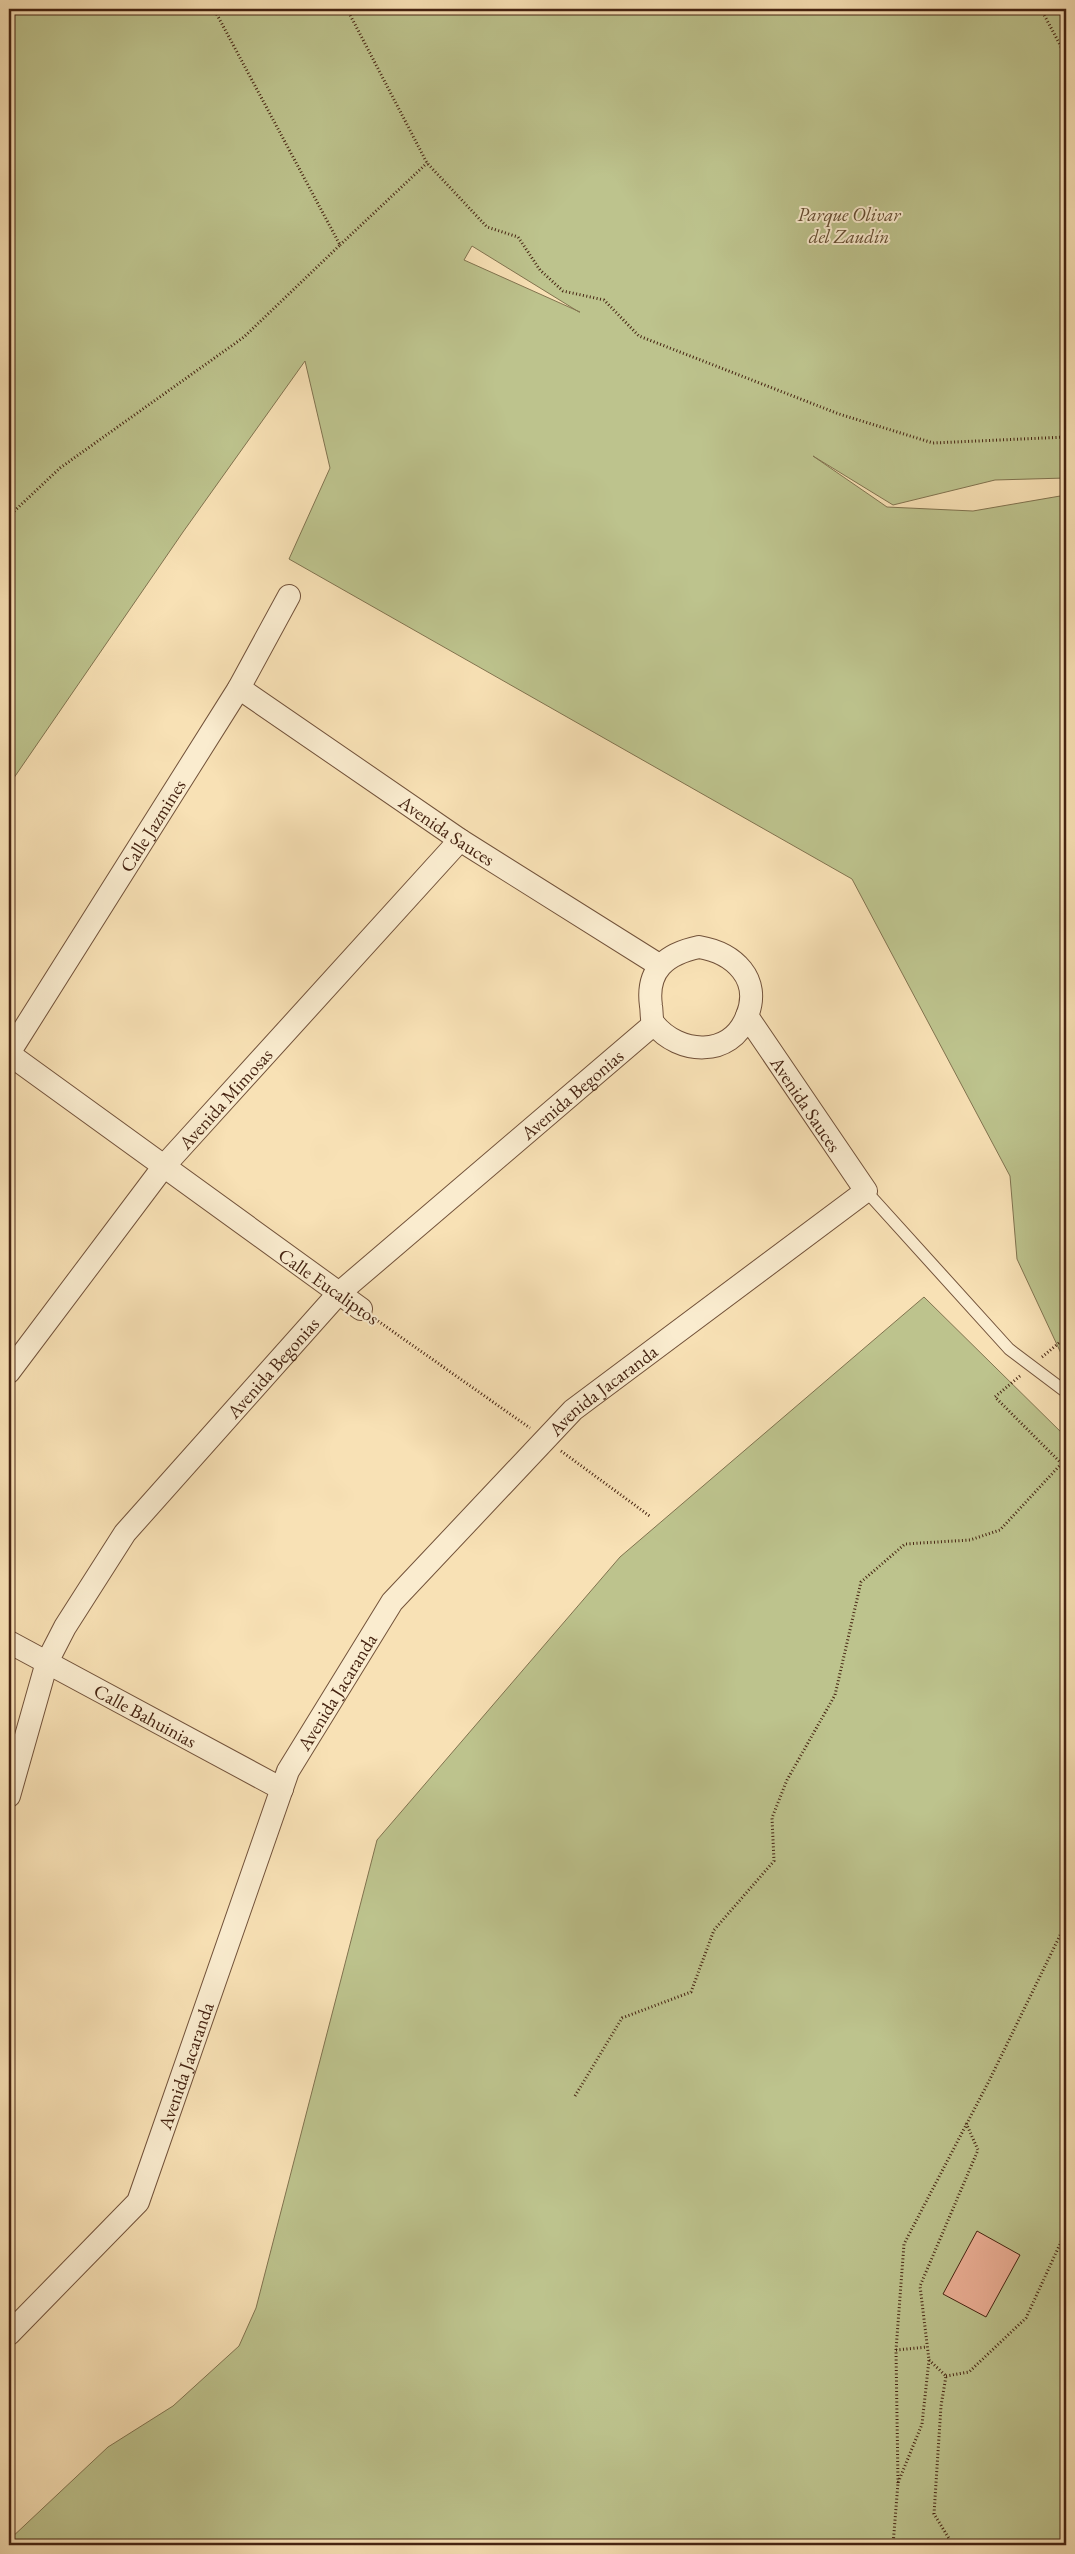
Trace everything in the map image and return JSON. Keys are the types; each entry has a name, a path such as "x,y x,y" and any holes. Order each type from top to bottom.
{"street":[{"name":"Calle Jazmines","path":"9,1053 239,688 289,596"},
{"name":"Avenida Sauces","path":"239,688 460,840 659,965"},
{"name":"Avenida Mimosas","path":"9,1372 164,1166 460,840"},
{"path":"699,947 717,950 732,959 739,966 748,981 751,999 748,1016 741,1029 728,1040 712,1047 694,1049 670,1039 654,1024 649,992 659,965 682,951 699,947"},
{"name":"Avenida Sauces","path":"748,1016 866,1191"},
{"name":"Avenida Begonias","path":"9,1796 47,1662 65,1627 125,1533 338,1294 654,1024"},
{"name":"Calle Eucaliptos","path":"9,1053 361,1309"},
{"name":"Avenida Jacaranda","path":"9,2334 138,2202 288,1771 392,1602 573,1410 866,1191"},
{"name":"Calle Bahuinias","path":"9,1642 282,1789"}],"lane":[{"path":"866,1191 1009,1349 1066,1392"}],"path":[{"path":"214,9 340,245"},
{"path":"347,9 427,163 487,227 518,237 540,270 564,291 604,300 639,336 839,414 933,443 1066,437"},
{"path":"1041,9 1066,56"},
{"path":"9,516 60,468 244,338 427,163"},
{"name":"Calle Eucaliptos","path":"361,1309 651,1517"},
{"path":"1066,1337 995,1397 1066,1468"},
{"path":"575,2096 622,2018 690,1992 714,1930 774,1860 772,1818 788,1780 835,1696 861,1582 905,1544 970,1540 1000,1530 1062,1463"},
{"path":"893,2545 898,2483 896,2350 904,2244 1066,1923"},
{"path":"898,2483 922,2424 928,2360 920,2286 978,2150 966,2123"},
{"path":"946,2376 968,2372 1026,2318 1066,2231"},
{"path":"896,2350 927,2348"},
{"path":"928,2360 946,2376"},
{"path":"946,2376 941,2406 934,2514 953,2545"}],"green space":[{"name":"Parque Olivar del Zaudín","path":"9,9 1066,9 1066,478 995,480 893,505 813,456 887,507 973,511 1066,495 1066,1364 1017,1259 1010,1176 852,879 289,559 330,468 305,361 183,532 9,785","holes":["472,246 576,310 464,260"]},
{"path":"924,1297 1066,1437 1066,2545 9,2545 9,2540 108,2447 173,2406 239,2346 256,2308 377,1840 620,1557"}],"building":[{"path":"977,2231 1020,2255 986,2317 943,2294"}]}
